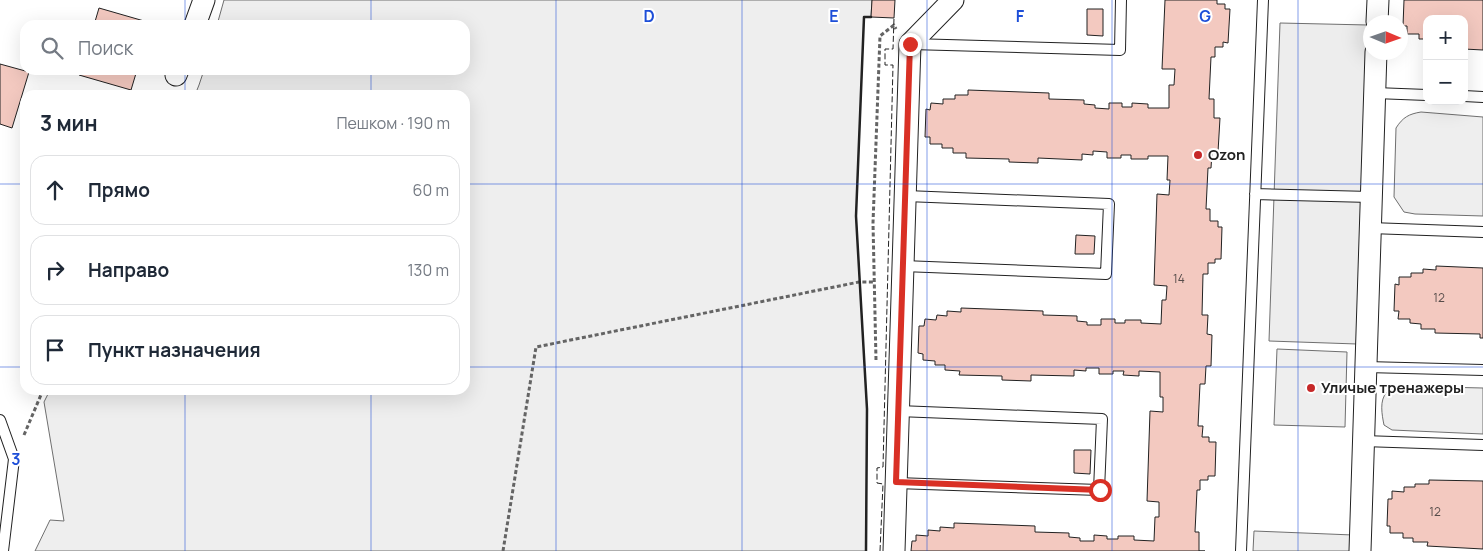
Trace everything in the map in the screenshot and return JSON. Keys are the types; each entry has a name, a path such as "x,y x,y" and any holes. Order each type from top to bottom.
{"street":[{"path":"197,20 204,0"},
{"path":"894,551 910,44 953,0"},
{"path":"1377,15 1378,0"},
{"path":"1360,551 1376,60"}],"lane":[{"path":"910,44 1120,50 1121,0"},
{"path":"1241,551 1262,0"},
{"path":"1375,93 1423,95"},
{"path":"1468,96 1483,97"},
{"path":"1255,194 1372,197"},
{"path":"903,266 1106,274 1109,204 906,196"},
{"path":"1370,228 1483,232"},
{"path":"1366,367 1483,370"},
{"path":"896,482 1100,490 1102,419 898,411"},
{"path":"0,420 14,459 3,551"},
{"path":"1363,441 1483,445"}],"path":[{"path":"876,360 873,223 880,36 894,25"},
{"path":"503,551 536,347 859,282 874,282"},
{"path":"14,459 41,395"}],"shaded area":[{"path":"224,0 872,0 871,17 864,17 856,216 867,409 866,551 35,551 50,520 64,521 44,402 48,395 470,395 470,90 197,90 202,75 470,75 470,20 218,20"},
{"path":"1280,23 1363,25 1363,60 1367,60 1357,344 1269,341"},
{"path":"1421,112 1483,117 1483,216 1404,212 1394,197 1396,128 1407,117"},
{"name":"Уличые тренажеры","path":"1277,349 1347,352 1345,427 1274,425"},
{"path":"1398,386 1483,388 1483,434 1392,430 1384,425 1382,403 1384,395"},
{"path":"1254,531 1353,535 1353,551 1253,551"}],"building":[{"path":"872,0 895,0 894,18 871,17"},
{"path":"1165,0 1217,0 1217,4 1225,4 1225,9 1230,9 1228,43 1223,42 1223,47 1215,47 1215,57 1211,57 1209,99 1214,99 1214,118 1220,118 1218,152 1212,152 1211,168 1208,168 1206,209 1210,209 1210,221 1218,221 1218,227 1222,227 1221,259 1215,259 1215,263 1208,263 1208,274 1203,274 1202,315 1208,315 1207,334 1212,335 1211,366 1206,366 1205,384 1200,384 1198,426 1203,426 1202,437 1209,437 1209,442 1216,442 1215,476 1208,476 1208,480 1200,480 1200,490 1197,490 1195,532 1199,532 1199,551 911,551 912,541 916,541 916,535 928,536 928,530 940,531 940,527 954,528 954,523 1035,526 1035,532 1069,533 1069,537 1080,538 1080,541 1094,541 1094,535 1107,536 1107,539 1118,539 1118,536 1134,536 1134,540 1154,541 1155,517 1159,517 1159,502 1147,501 1150,411 1163,412 1163,397 1160,397 1160,372 1139,371 1139,376 1123,375 1124,371 1113,371 1113,374 1099,374 1099,368 1086,368 1086,371 1074,370 1074,376 1031,375 1031,381 1002,380 1002,376 959,375 960,371 945,370 945,365 935,365 935,361 923,360 923,354 918,353 919,326 924,326 925,319 936,320 937,315 947,316 947,311 961,312 961,308 1043,311 1043,315 1077,316 1077,321 1087,322 1087,325 1101,325 1101,319 1115,319 1115,323 1125,323 1125,320 1141,320 1141,323 1161,324 1162,300 1166,300 1167,286 1154,285 1157,194 1169,195 1170,180 1167,180 1168,156 1148,156 1148,159 1131,159 1131,155 1121,155 1121,158 1107,158 1107,152 1093,151 1093,155 1082,154 1082,160 1038,158 1038,163 1009,162 1009,159 966,158 966,153 953,153 953,148 942,148 942,144 930,144 930,137 925,137 926,109 930,110 931,103 943,104 943,99 955,99 955,95 968,95 968,90 1049,93 1049,99 1084,100 1084,104 1095,105 1095,108 1109,109 1109,103 1122,103 1122,107 1132,107 1132,103 1148,104 1148,108 1169,108 1169,85 1174,85 1175,69 1162,69"},
{"path":"1404,0 1483,0 1483,50 1468,49 1468,15 1423,15 1423,39 1419,39 1419,34 1408,34 1408,15 1403,15"},
{"path":"99,8 141,20 95,20"},
{"path":"1087,9 1103,9 1103,36 1087,35"},
{"path":"0,64 20,70 20,75 28,75 24,90 20,90 20,102 12,128 0,124"},
{"path":"79,75 136,75 131,90"},
{"path":"1076,235 1095,236 1094,254 1075,254"},
{"path":"1436,266 1483,268 1483,338 1480,338 1480,334 1435,333 1435,329 1421,329 1421,324 1410,323 1410,319 1398,319 1399,311 1394,311 1395,284 1399,285 1399,277 1411,277 1411,273 1423,273 1423,269 1436,270"},
{"path":"1074,450 1091,450 1090,474 1074,473"},
{"path":"1429,480 1483,481 1483,549 1427,546 1428,542 1413,542 1413,538 1403,538 1403,533 1390,533 1390,526 1387,526 1388,499 1392,499 1392,491 1404,492 1404,487 1415,487 1415,484 1429,484"}],"fence":[{"path":"880,551 883,484 877,483 877,468 883,467 893,65 885,65 885,49 893,49 894,18"}],"wall":[{"path":"866,551 867,409 856,216 864,17 871,17"}],"place":[{"name":"Ozon","path":"1198,155"},
{"name":"Уличые тренажеры","path":"1311,388"}],"route":[{"path":"910,44 896,482 1100,490"}]}
